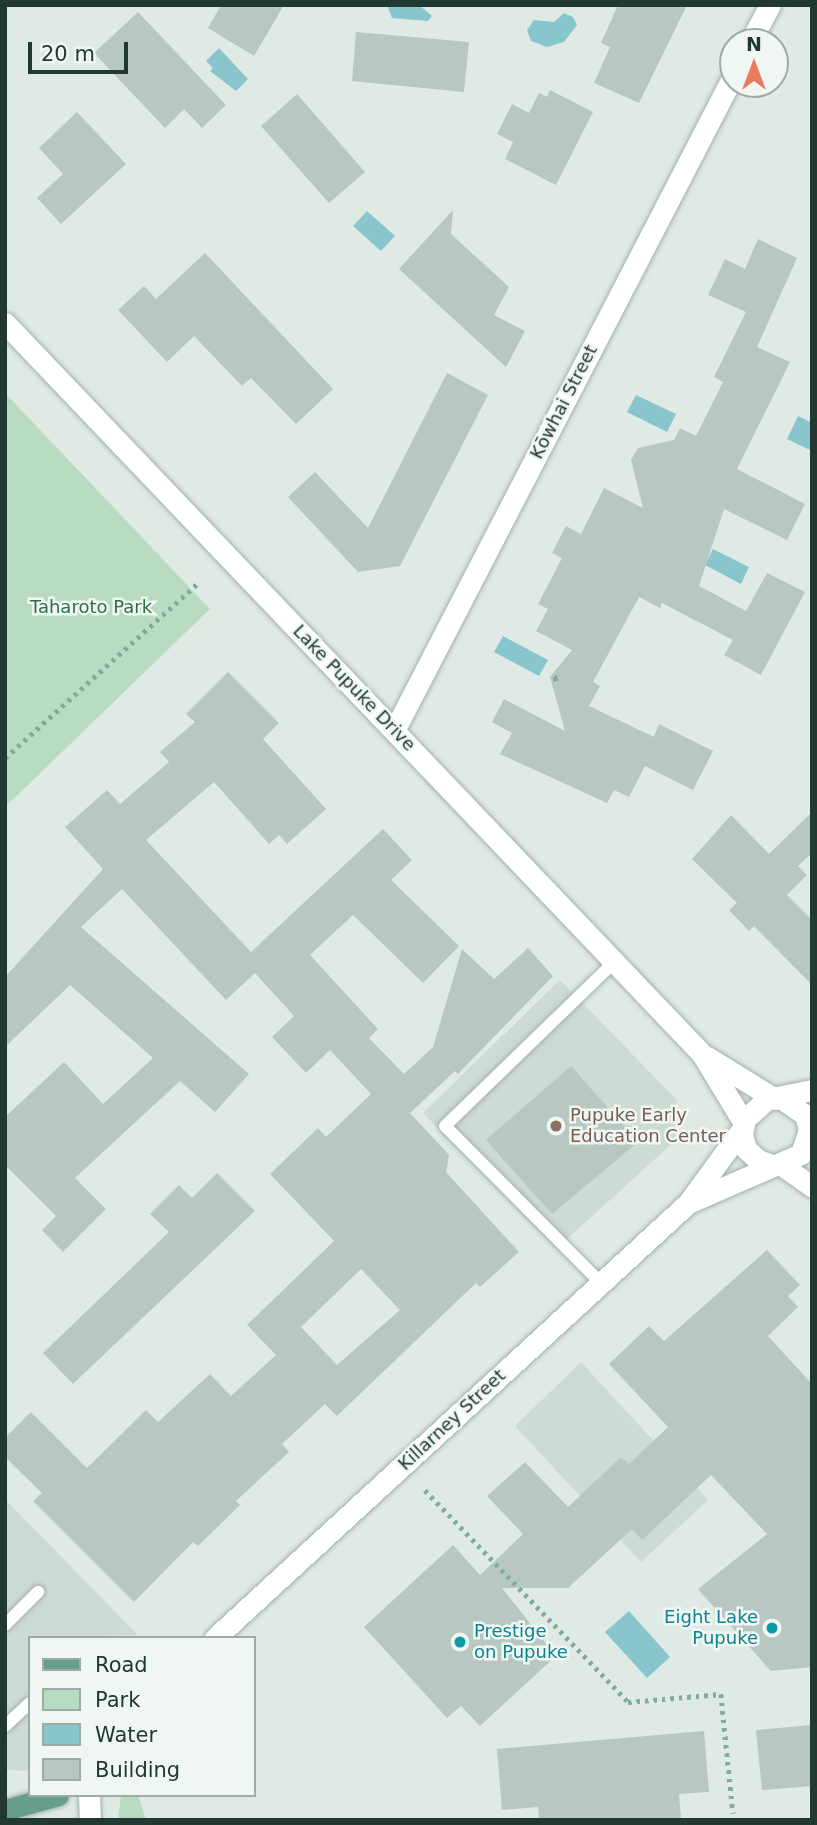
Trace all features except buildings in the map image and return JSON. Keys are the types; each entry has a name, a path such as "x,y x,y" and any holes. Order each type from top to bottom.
{"main road":[{"path":"5,1810 51,1797"}],"street":[{"path":"757,28 769,5"},
{"name":"Kōwhai Street","path":"394,729 722,98"},
{"name":"Lake Pupuke Drive","path":"5,323 702,1055 743,1125"},
{"name":"Lake Pupuke Drive","path":"702,1055 778,1099"},
{"name":"Killarney Street","path":"217,1636 688,1203 754,1106 812,1090"},
{"name":"Killarney Street","path":"688,1203 801,1154 810,1139 805,1115 778,1099"},
{"path":"743,1125 747,1149 758,1160 776,1165 812,1186"},
{"path":"89,1797 90,1820"}],"lane":[{"path":"601,1283 445,1126 614,962"},
{"path":"5,1625 38,1592"},
{"path":"5,1726 28,1705"}],"path":[{"path":"5,758 198,583"},
{"path":"425,1490 628,1702 721,1695 733,1813"}],"shaded area":[{"name":"Pupuke Early Education Center","path":"560,980 677,1100 676,1140 556,1249 423,1113"},
{"path":"581,1362 708,1500 641,1562 515,1426"},
{"path":"5,1499 138,1635 28,1636 28,1771 5,1770"}],"green space":[{"name":"Taharoto Park","path":"5,393 210,609 5,807"},
{"path":"121,1797 139,1797 146,1820 118,1820"}],"water":[{"path":"387,5 419,5 432,16 428,21 392,18"},
{"path":"564,13 573,17 577,25 564,42 547,47 531,41 527,30 534,20 554,22"},
{"path":"219,48 248,79 236,91 210,71 213,68 206,61"},
{"path":"367,211 395,236 381,251 353,226"},
{"path":"636,395 676,414 667,432 627,412"},
{"path":"798,416 812,423 812,451 787,439"},
{"path":"713,549 749,567 741,584 705,565"},
{"path":"503,636 548,660 539,676 494,652"},
{"path":"629,1611 670,1657 647,1678 605,1632"}],"place":[{"name":"Pupuke Early Education Center","path":"556,1126"},
{"name":"Eight Lake Pupuke","path":"772,1628"},
{"name":"Prestige on Pupuke","path":"460,1642"}]}
